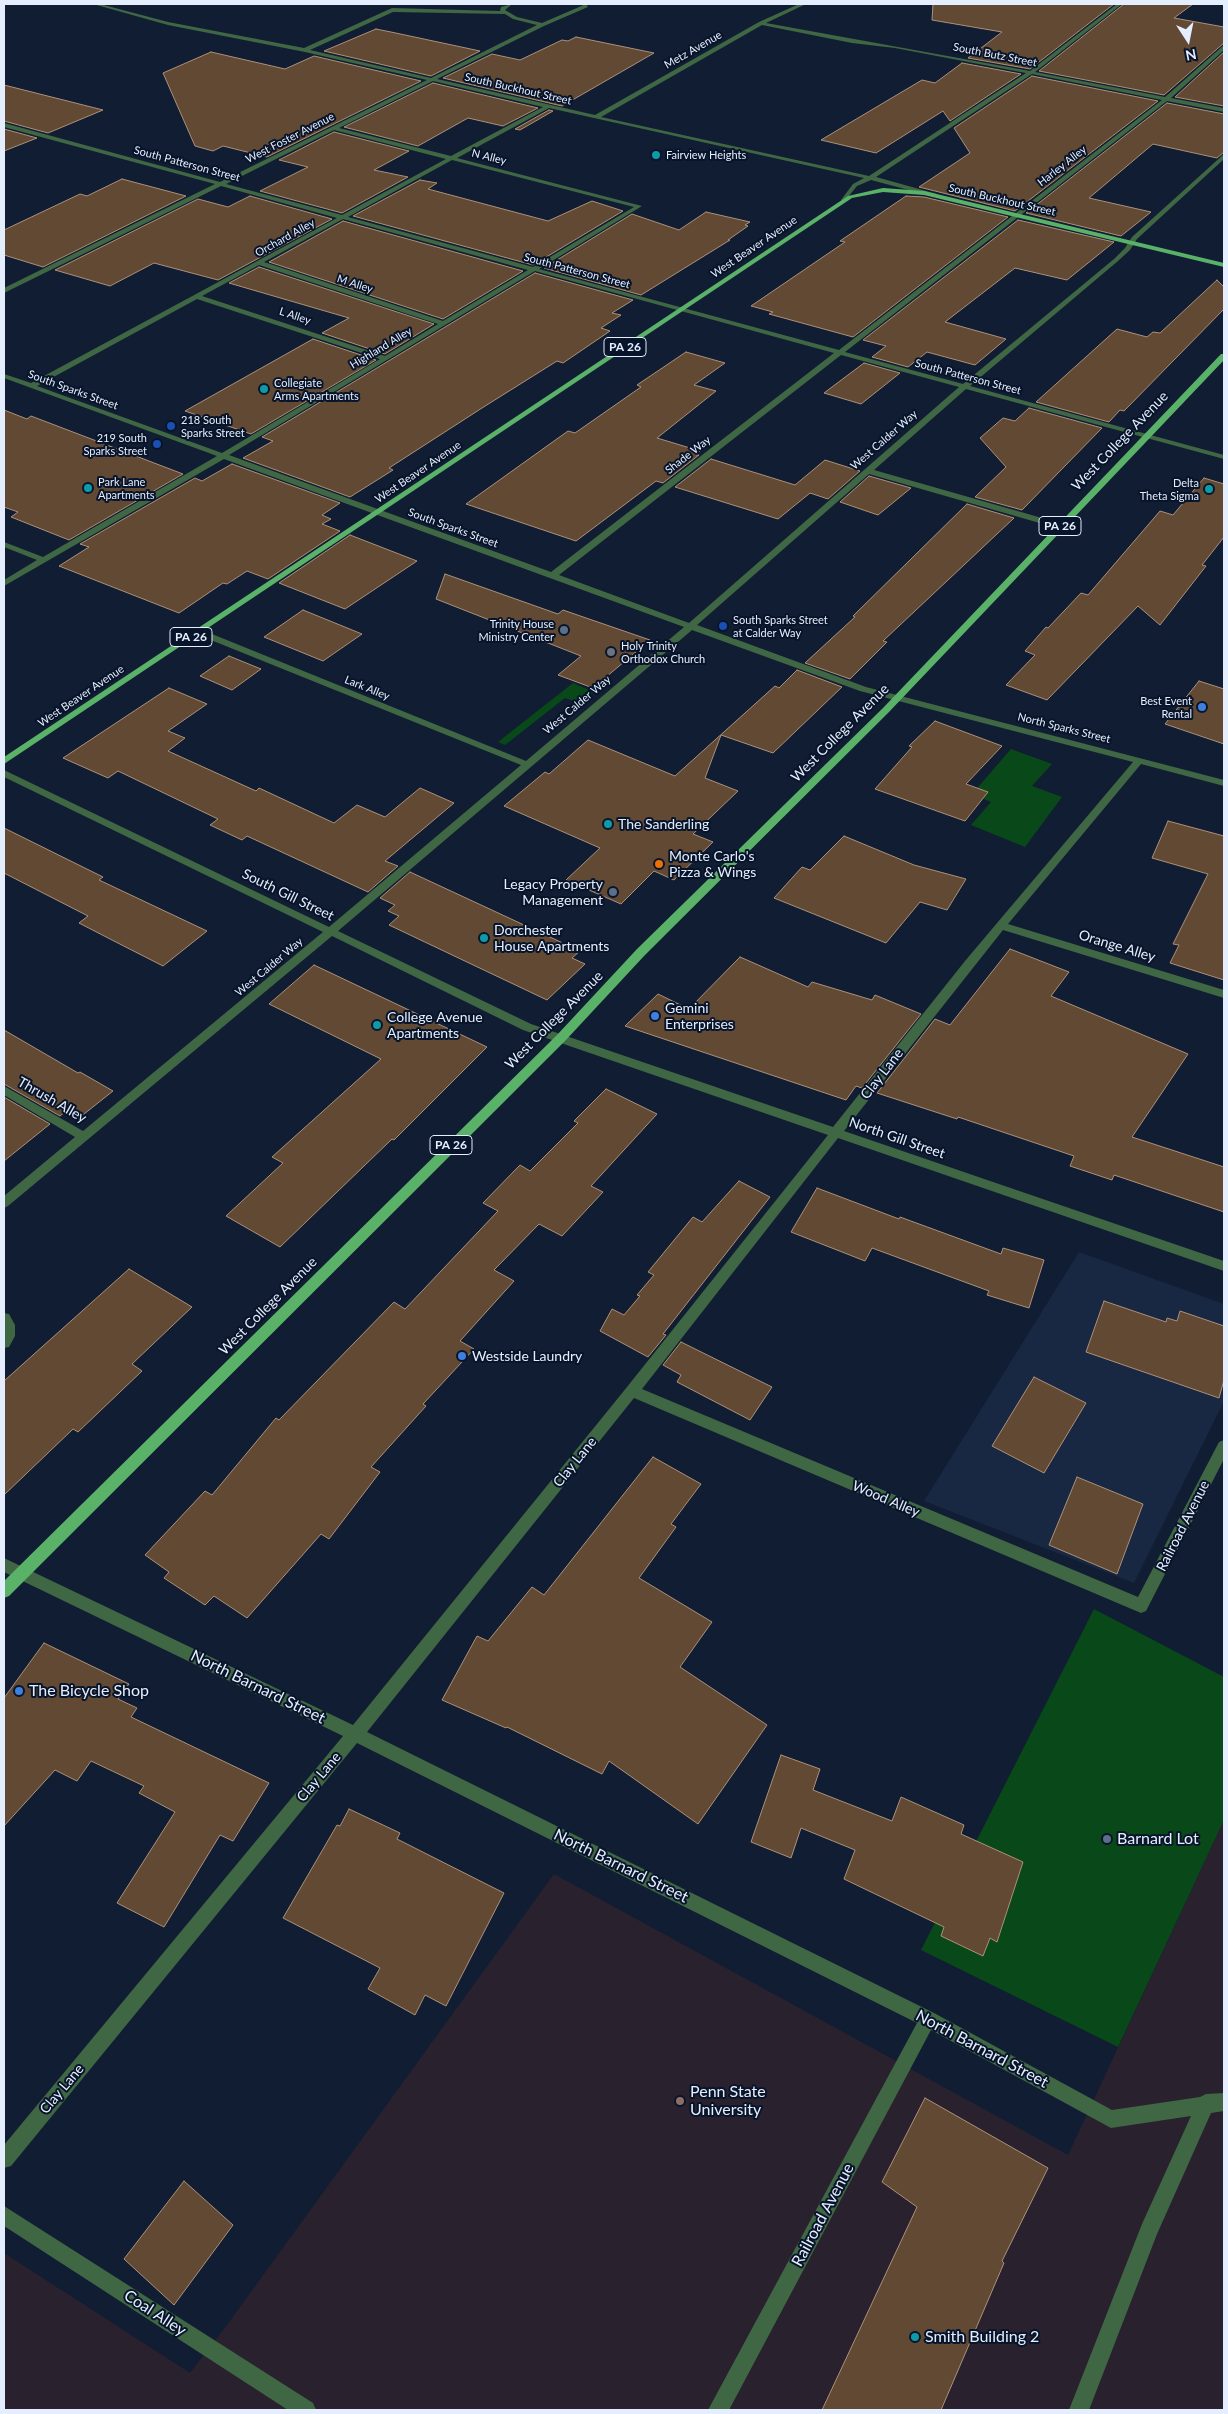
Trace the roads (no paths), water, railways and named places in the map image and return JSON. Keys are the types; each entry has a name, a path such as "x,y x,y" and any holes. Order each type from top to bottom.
{"main road":[{"name":"South Buckhout Street","path":"877,190 908,190 936,195 1132,240"},
{"name":"West Beaver Avenue","path":"4,761 844,200 877,190"},
{"path":"1132,240 1224,260"},
{"path":"1132,240 1224,264"},
{"name":"West College Avenue","path":"4,1591 538,1058 561,1038 641,952 897,698 1224,356"}],"street":[{"name":"South Buckhout Street","path":"95,4 168,23 305,50 936,195"},
{"path":"504,13 503,8 510,4"},
{"name":"Metz Avenue","path":"596,117 761,23 803,4"},
{"name":"West Beaver Avenue","path":"844,200 855,185 870,179 899,161 1030,73 1120,4"},
{"name":"West Foster Avenue","path":"4,291 542,25 586,6"},
{"path":"305,50 392,10 504,13 542,25"},
{"name":"South Butz Street","path":"761,23 852,41 896,46 1224,110"},
{"name":"Harley Alley","path":"838,352 1166,99 1224,47"},
{"name":"Orchard Alley","path":"31,386 548,106"},
{"name":"South Patterson Street","path":"4,125 1224,458"},
{"name":"N Alley","path":"333,128 639,206"},
{"name":"West Calder Way","path":"4,1203 330,932 690,626 964,386 1116,260 1132,240 1224,156"},
{"name":"Highland Alley","path":"4,583 445,324 639,206"},
{"name":"M Alley","path":"259,263 445,324"},
{"name":"L Alley","path":"197,297 385,358"},
{"name":"Shade Way","path":"552,576 838,352"},
{"name":"South Sparks Street","path":"4,376 863,689 897,698"},
{"path":"868,471 1060,526"},
{"path":"4,544 42,560"},
{"name":"Lark Alley","path":"198,632 526,764"},
{"name":"North Sparks Street","path":"897,698 1224,783"},
{"name":"Clay Lane","path":"4,2160 355,1734 632,1391 835,1132 1001,926 1140,760"},
{"name":"South Gill Street","path":"4,773 527,1027 561,1038"},
{"name":"Orange Alley","path":"1001,926 1224,994"},
{"name":"North Gill Street","path":"561,1038 1224,1266"},
{"name":"Thrush Alley","path":"4,1090 84,1137"},
{"path":"4,1318 8,1325 8,1336 4,1343"},
{"name":"Wood Alley","path":"632,1391 1141,1606"},
{"name":"Railroad Avenue","path":"1141,1606 1224,1446"},
{"name":"North Barnard Street","path":"4,1565 355,1734 928,2019 1111,2119 1215,2102"},
{"name":"Railroad Avenue","path":"718,2410 928,2019"},
{"path":"1079,2410 1149,2230 1215,2102"},
{"name":"Coal Alley","path":"4,2215 306,2410"}],"place":[{"name":"Fairview Heights","path":"656,155"},
{"name":"Collegiate Arms Apartments","path":"264,389"},
{"name":"218 South Sparks Street","path":"171,426"},
{"name":"219 South Sparks Street","path":"157,444"},
{"name":"Park Lane Apartments","path":"88,488"},
{"name":"Delta Theta Sigma","path":"1209,489"},
{"name":"South Sparks Street at Calder Way","path":"723,626"},
{"name":"Trinity House Ministry Center","path":"564,630"},
{"name":"Holy Trinity Orthodox Church","path":"611,652"},
{"name":"Best Event Rental","path":"1202,707"},
{"name":"The Sanderling","path":"608,824"},
{"name":"Monte Carlo's Pizza & Wings","path":"659,864"},
{"name":"Legacy Property Management","path":"613,892"},
{"name":"Dorchester House Apartments","path":"484,938"},
{"name":"Gemini Enterprises","path":"655,1016"},
{"name":"College Avenue Apartments","path":"377,1025"},
{"name":"Westside Laundry","path":"462,1356"},
{"name":"The Bicycle Shop","path":"19,1691"},
{"name":"Barnard Lot","path":"1107,1839"},
{"name":"Penn State University","path":"680,2101"},
{"name":"Smith Building 2","path":"915,2337"}]}
